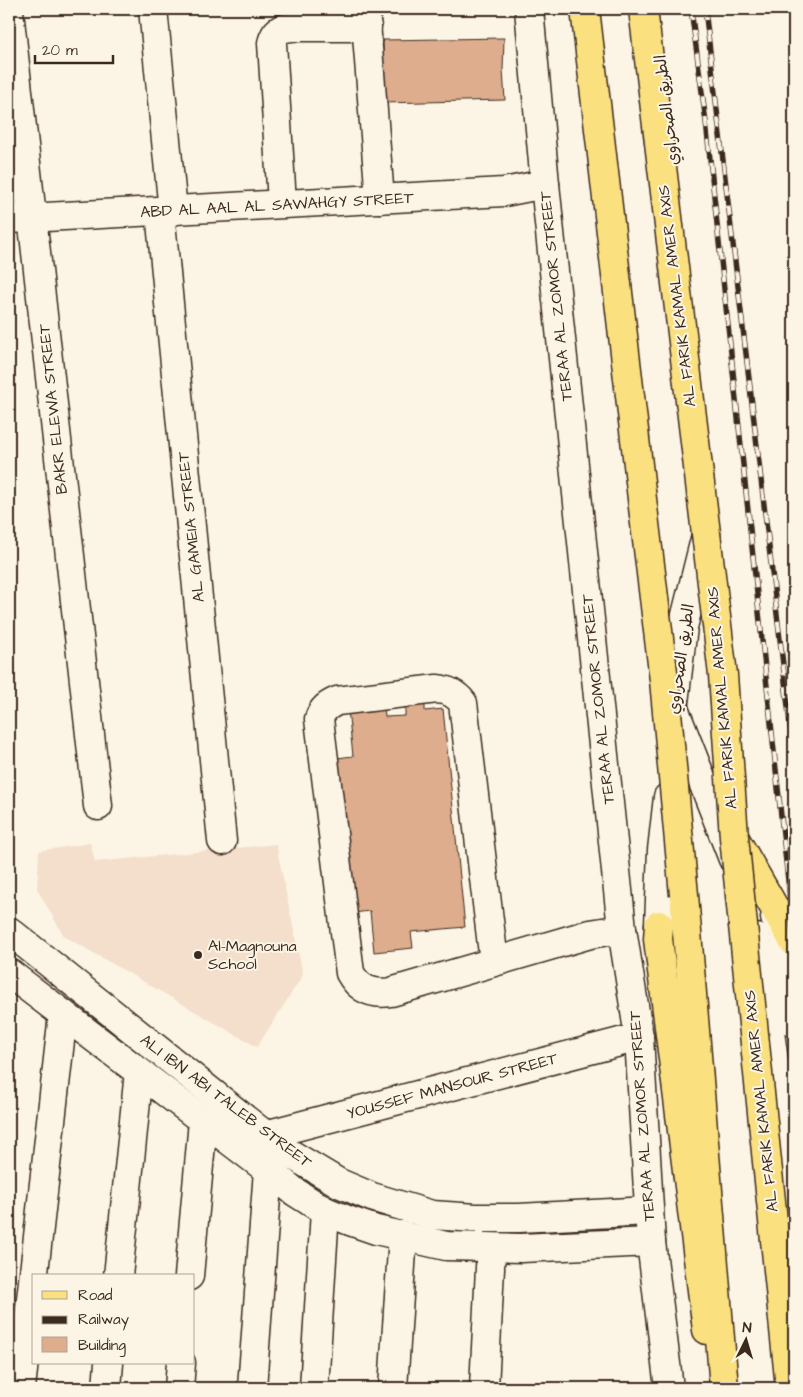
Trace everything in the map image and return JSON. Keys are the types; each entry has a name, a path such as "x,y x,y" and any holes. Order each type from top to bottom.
{"main road":[{"path":"586,9 664,680 685,904 724,1388"},
{"name":"AL FARIK KAMAL AMER AXIS","path":"643,9 723,674 734,837 790,1388"},
{"path":"734,837 794,942"},
{"path":"658,925 658,940 714,1388"}],"street":[{"name":"AL GAMEIA STREET","path":"153,9 167,211 222,841"},
{"name":"TERAA AL ZOMOR STREET","path":"529,9 545,184 622,929 639,1037 651,1242 669,1388"},
{"name":"الطريق الصحراوي","path":"655,9 707,433 711,490 710,518 683,627 673,706 658,925"},
{"name":"BAKR ELEWA STREET","path":"9,11 20,219 98,806"},
{"path":"282,203 272,43 274,34 282,27 366,18 380,199"},
{"name":"ABD AL AAL AL SAWAHGY STREET","path":"20,219 504,192 545,184"},
{"path":"494,962 463,703 453,693 437,689 337,701 330,704 324,708 319,719 350,973 354,980 367,990 383,994 494,962 590,934 622,929"},
{"path":"673,706 752,905 794,1206"},
{"path":"738,869 784,930 794,1023"},
{"name":"ALI IBN ABI TALEB STREET","path":"9,931 265,1135 289,1153 339,1183 372,1197 432,1215 520,1218 649,1211"},
{"name":"ALI IBN ABI TALEB STREET","path":"9,973 295,1192 325,1211 376,1230 446,1246 491,1248 651,1242"},
{"path":"34,1274 63,1014"},
{"name":"YOUSSEF MANSOUR STREET","path":"265,1135 639,1037"},
{"path":"118,1274 139,1072"},
{"path":"189,1274 202,1121"},
{"path":"252,1388 268,1170"},
{"path":"314,1388 325,1211"},
{"path":"394,1388 403,1235"},
{"path":"484,1388 491,1248"},
{"path":"21,1388 32,1290"},
{"path":"107,1388 109,1364"},
{"path":"178,1388 181,1364"}],"shaded area":[{"name":"Al-Magnouna School","path":"90,843 95,862 276,844 303,975 257,1047 64,936 37,889 39,851"}],"building":[{"path":"504,38 503,70 505,100 383,103 383,40"},
{"path":"425,704 425,711 443,709 465,927 411,932 413,948 374,952 370,911 353,913 337,758 353,756 348,709 384,705 385,717 405,716 405,706"}],"railway":[{"path":"691,9 706,122 794,936"},
{"path":"705,9 794,757"}],"place":[{"name":"Al-Magnouna School","path":"198,955"}]}
